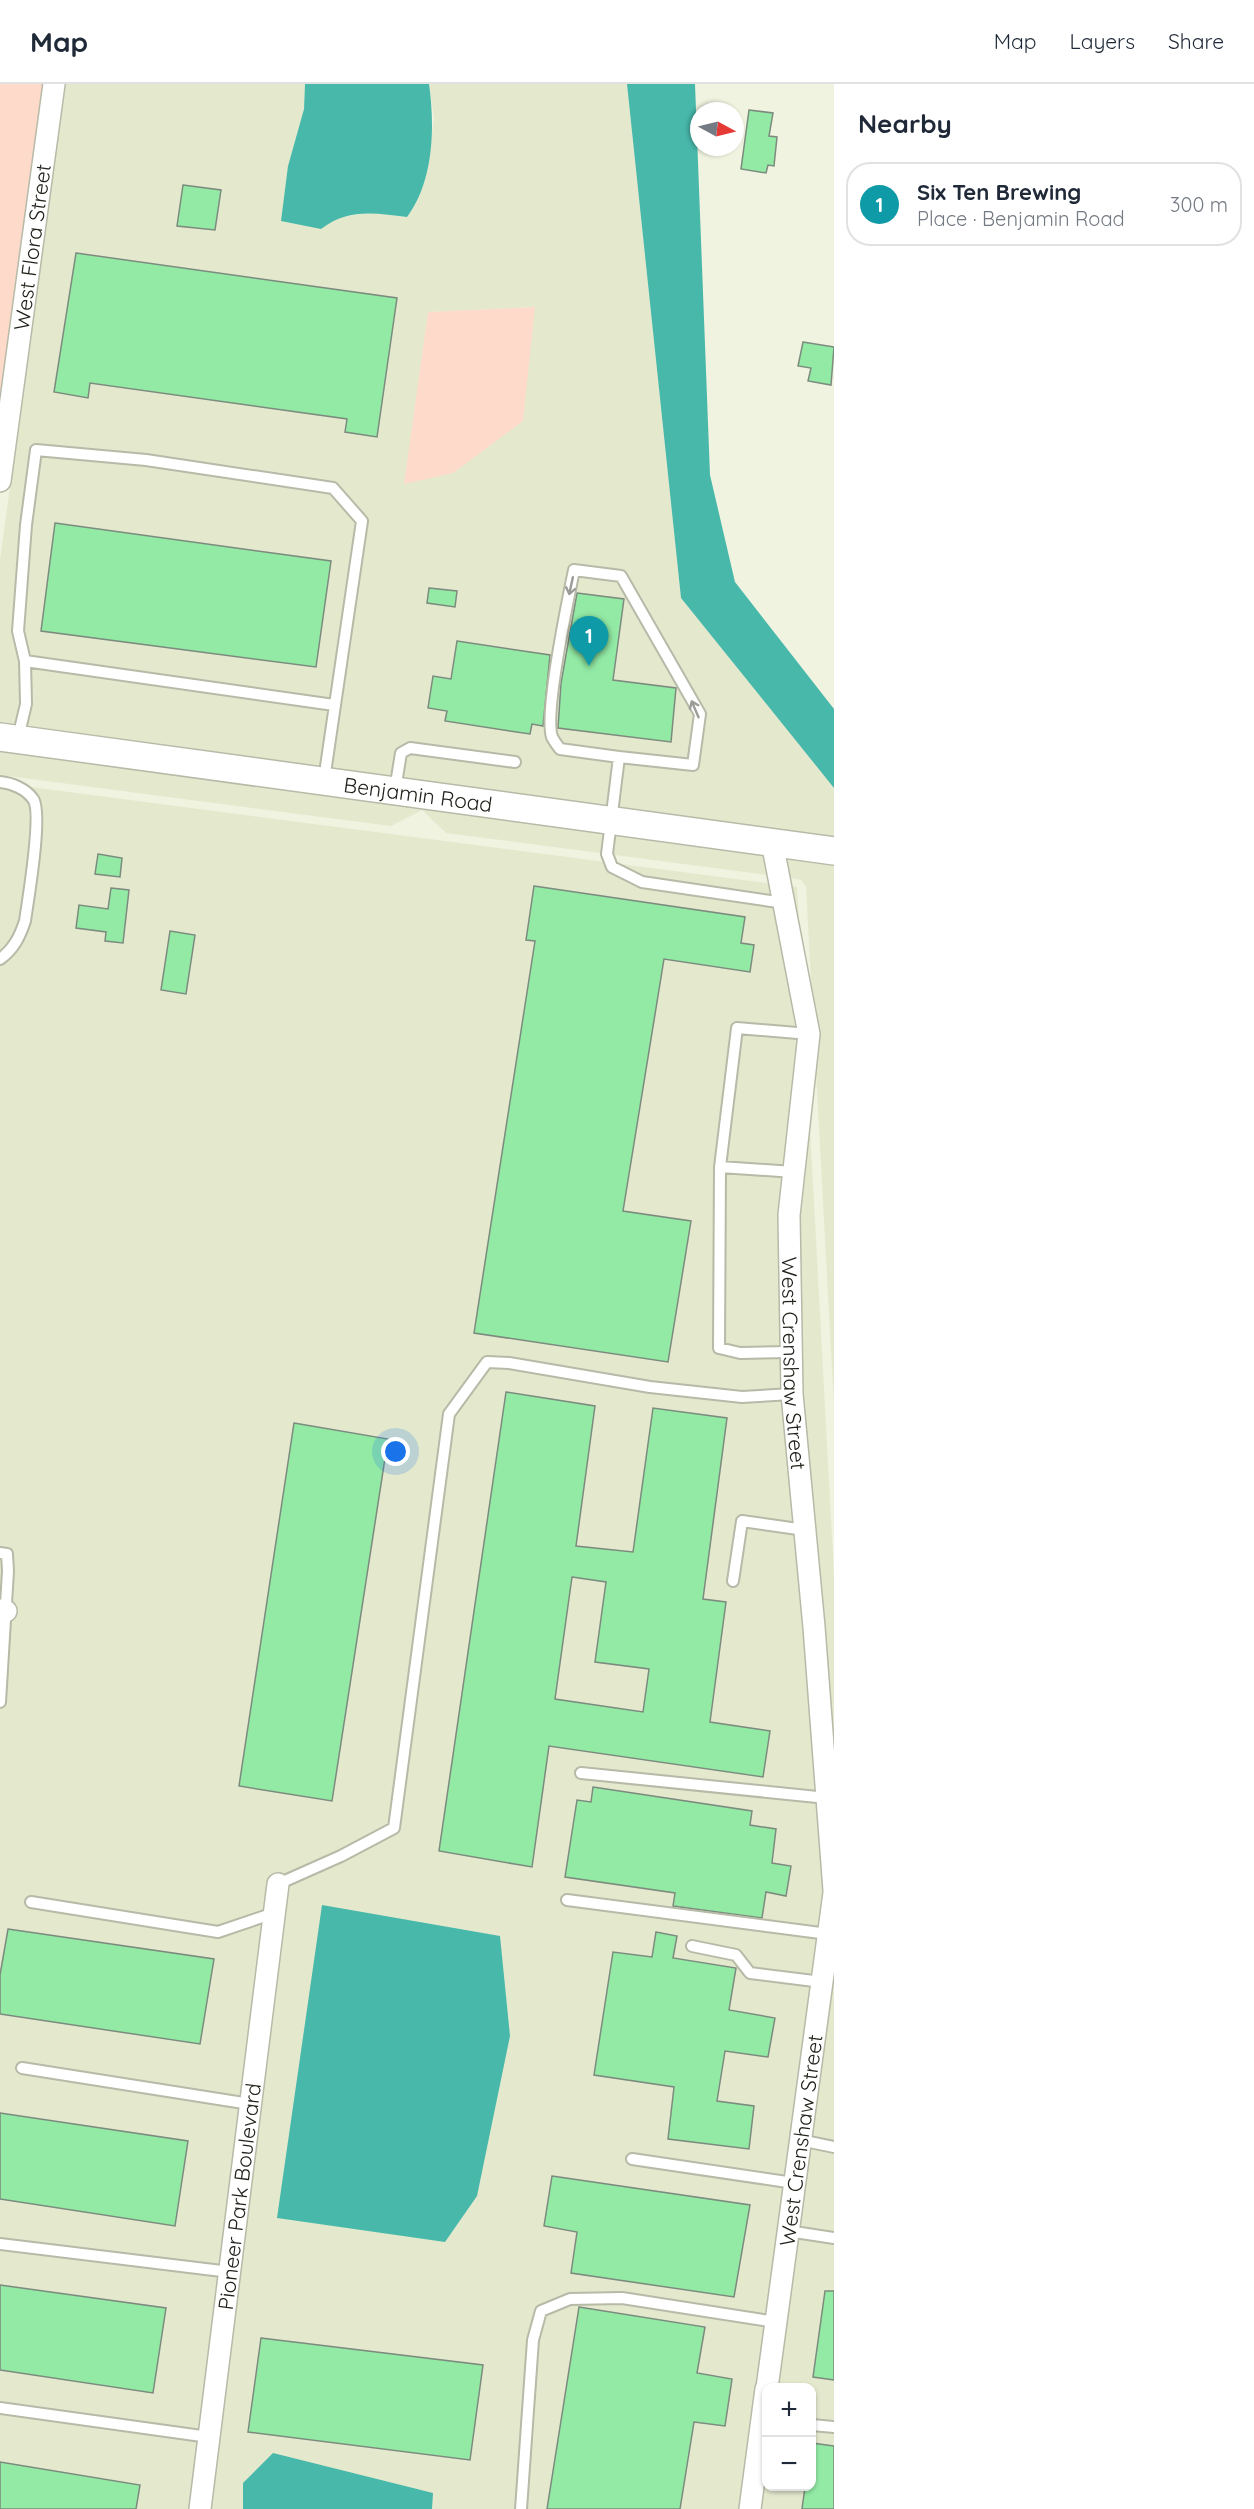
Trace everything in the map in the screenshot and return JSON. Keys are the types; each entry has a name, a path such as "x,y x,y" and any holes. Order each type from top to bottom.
{"street":[{"name":"West Flora Street","path":"0,481 54,84"},
{"name":"Benjamin Road","path":"9,738 828,850"},
{"name":"West Crenshaw Street","path":"768,2383 834,1891 792,1394 789,1215 808,1034 772,842"},
{"name":"Pioneer Park Boulevard","path":"200,2509 278,1884"},
{"name":"West Crenshaw Street","path":"750,2509 762,2433"}],"lane":[{"path":"9,738 26,704 25,661 18,631 26,525 36,450 146,460 279,478 333,488 362,521 324,781"},
{"path":"574,570 621,576 700,714 693,765 620,757 560,748 552,736 552,710 564,615 574,570"},
{"path":"25,661 334,705"},
{"path":"395,790 401,753 410,748 515,762"},
{"path":"620,757 609,819 607,854 612,867 642,882 784,903"},
{"path":"0,782 23,790 34,800 37,818 26,921 20,936 8,953 0,959"},
{"path":"791,1352 740,1353 719,1348 720,1167 737,1028 808,1034"},
{"path":"720,1167 794,1172"},
{"path":"278,1884 341,1856 393,1828 449,1414 487,1362 509,1363 650,1387 741,1397 792,1394"},
{"path":"733,1581 742,1521 805,1530"},
{"path":"0,1553 7,1554 0,1702"},
{"path":"582,1773 827,1798"},
{"path":"567,1900 828,1934"},
{"path":"31,1902 218,1932 274,1913"},
{"path":"692,1946 736,1955 750,1973 822,1982"},
{"path":"22,2068 250,2104"},
{"path":"800,2140 834,2147"},
{"path":"632,2159 794,2183"},
{"path":"788,2231 834,2238"},
{"path":"0,2244 230,2272"},
{"path":"520,2509 533,2340 541,2311 570,2299 622,2298 776,2322"},
{"path":"0,2408 209,2437"},
{"path":"816,2425 834,2427"}],"shaded area":[{"path":"0,84 43,84 0,403"},
{"path":"65,84 305,84 304,109 288,166 336,218 369,213 407,217 428,163 434,118 429,84 627,84 681,598 834,788 834,842 0,727 0,560","holes":["535,307 405,484 428,312"]},
{"path":"535,307 523,421 453,473 404,484 428,312"},
{"path":"0,746 763,850 768,875 446,833 422,810 391,826 0,775"},
{"path":"0,783 797,887 834,1574 834,2509 0,2509"},
{"path":"785,853 834,861 834,1406 806,887 801,880 789,878"}],"water":[{"path":"305,84 429,84 432,117 430,153 423,187 407,217 352,215 331,222 321,229 281,221 288,166 304,109"},
{"path":"627,84 695,84 696,102 690,102 690,156 698,156 710,475 735,582 834,709 834,788 681,598"},
{"path":"322,1905 500,1936 510,2036 477,2196 445,2242 277,2218"},
{"path":"273,2453 433,2493 432,2509 243,2509 243,2483"}],"building":[{"path":"749,110 773,113 769,136 777,137 774,166 768,165 766,173 741,169"},
{"path":"183,185 221,190 215,230 177,226"},
{"path":"76,253 397,298 377,437 345,432 347,419 90,383 88,398 54,392"},
{"path":"803,342 834,347 831,385 808,381 811,368 798,366"},
{"path":"55,523 331,561 316,667 41,631"},
{"path":"429,588 457,591 455,607 427,603"},
{"path":"577,593 624,599 613,680 676,688 671,742 558,728 561,683"},
{"path":"457,641 550,655 543,726 532,724 530,734 445,721 447,711 428,708 433,676 451,679"},
{"path":"98,854 122,858 120,877 95,874"},
{"path":"534,886 745,917 741,943 754,945 750,972 664,959 623,1211 691,1221 668,1362 474,1333 535,941 526,940"},
{"path":"111,888 129,890 123,943 105,941 106,932 76,928 79,905 108,909"},
{"path":"170,931 195,935 186,994 161,990"},
{"path":"506,1392 595,1406 576,1546 633,1552 653,1408 727,1418 703,1599 726,1602 710,1722 770,1731 763,1777 549,1746 532,1867 439,1851","holes":["572,1577 606,1582 595,1662 649,1669 643,1712 555,1699"]},
{"path":"294,1423 388,1439 332,1801 239,1786"},
{"path":"593,1787 752,1811 750,1825 776,1829 772,1863 791,1866 786,1896 766,1892 762,1918 673,1906 675,1893 565,1877 577,1800 591,1802"},
{"path":"8,1929 214,1959 200,2044 0,2014 0,1975"},
{"path":"656,1932 677,1936 673,1958 736,1968 729,2010 775,2018 768,2057 725,2051 717,2101 754,2106 749,2149 668,2139 674,2087 594,2075 613,1952 652,1957"},
{"path":"0,2113 188,2141 175,2226 0,2199"},
{"path":"552,2176 750,2205 734,2297 571,2273 577,2232 544,2226"},
{"path":"0,2285 166,2308 153,2393 0,2370"},
{"path":"825,2291 834,2291 834,2380 813,2377"},
{"path":"579,2307 705,2327 697,2373 732,2379 725,2426 694,2422 680,2509 547,2509"},
{"path":"261,2338 483,2365 470,2460 248,2432"},
{"path":"816,2444 834,2446 834,2509 802,2509 804,2491 816,2491"},
{"path":"0,2462 140,2485 136,2509 0,2509"}],"place":[{"name":"Six Ten Brewing","path":"589,666"}]}
